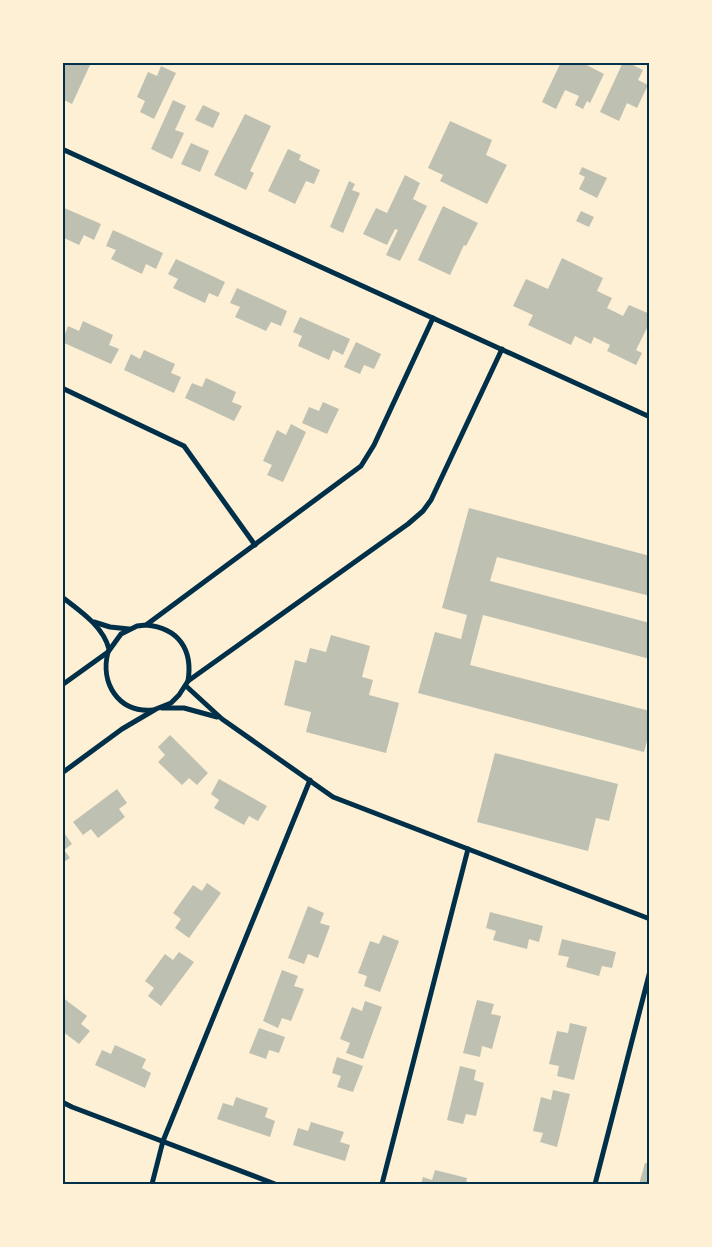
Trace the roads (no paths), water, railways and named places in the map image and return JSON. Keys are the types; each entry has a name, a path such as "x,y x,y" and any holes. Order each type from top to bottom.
{"street":[{"path":"62,149 650,417"},
{"path":"62,685 109,650 121,634 129,629 146,625 361,466 374,445 433,318"},
{"path":"62,773 122,730 171,703 187,683 424,511 440,483 502,349"},
{"path":"62,388 184,446 254,545"},
{"path":"62,597 91,621 106,639 109,650 105,662 106,677 118,699 126,705 146,710 184,708 222,719"},
{"path":"91,621 110,627 129,629"},
{"path":"146,625 166,629 181,642 189,660 187,683 222,719 333,796 650,919"},
{"path":"152,1184 163,1141 310,780"},
{"path":"382,1184 468,849"},
{"path":"595,1184 650,971"},
{"path":"62,1102 78,1110 275,1184"}]}
